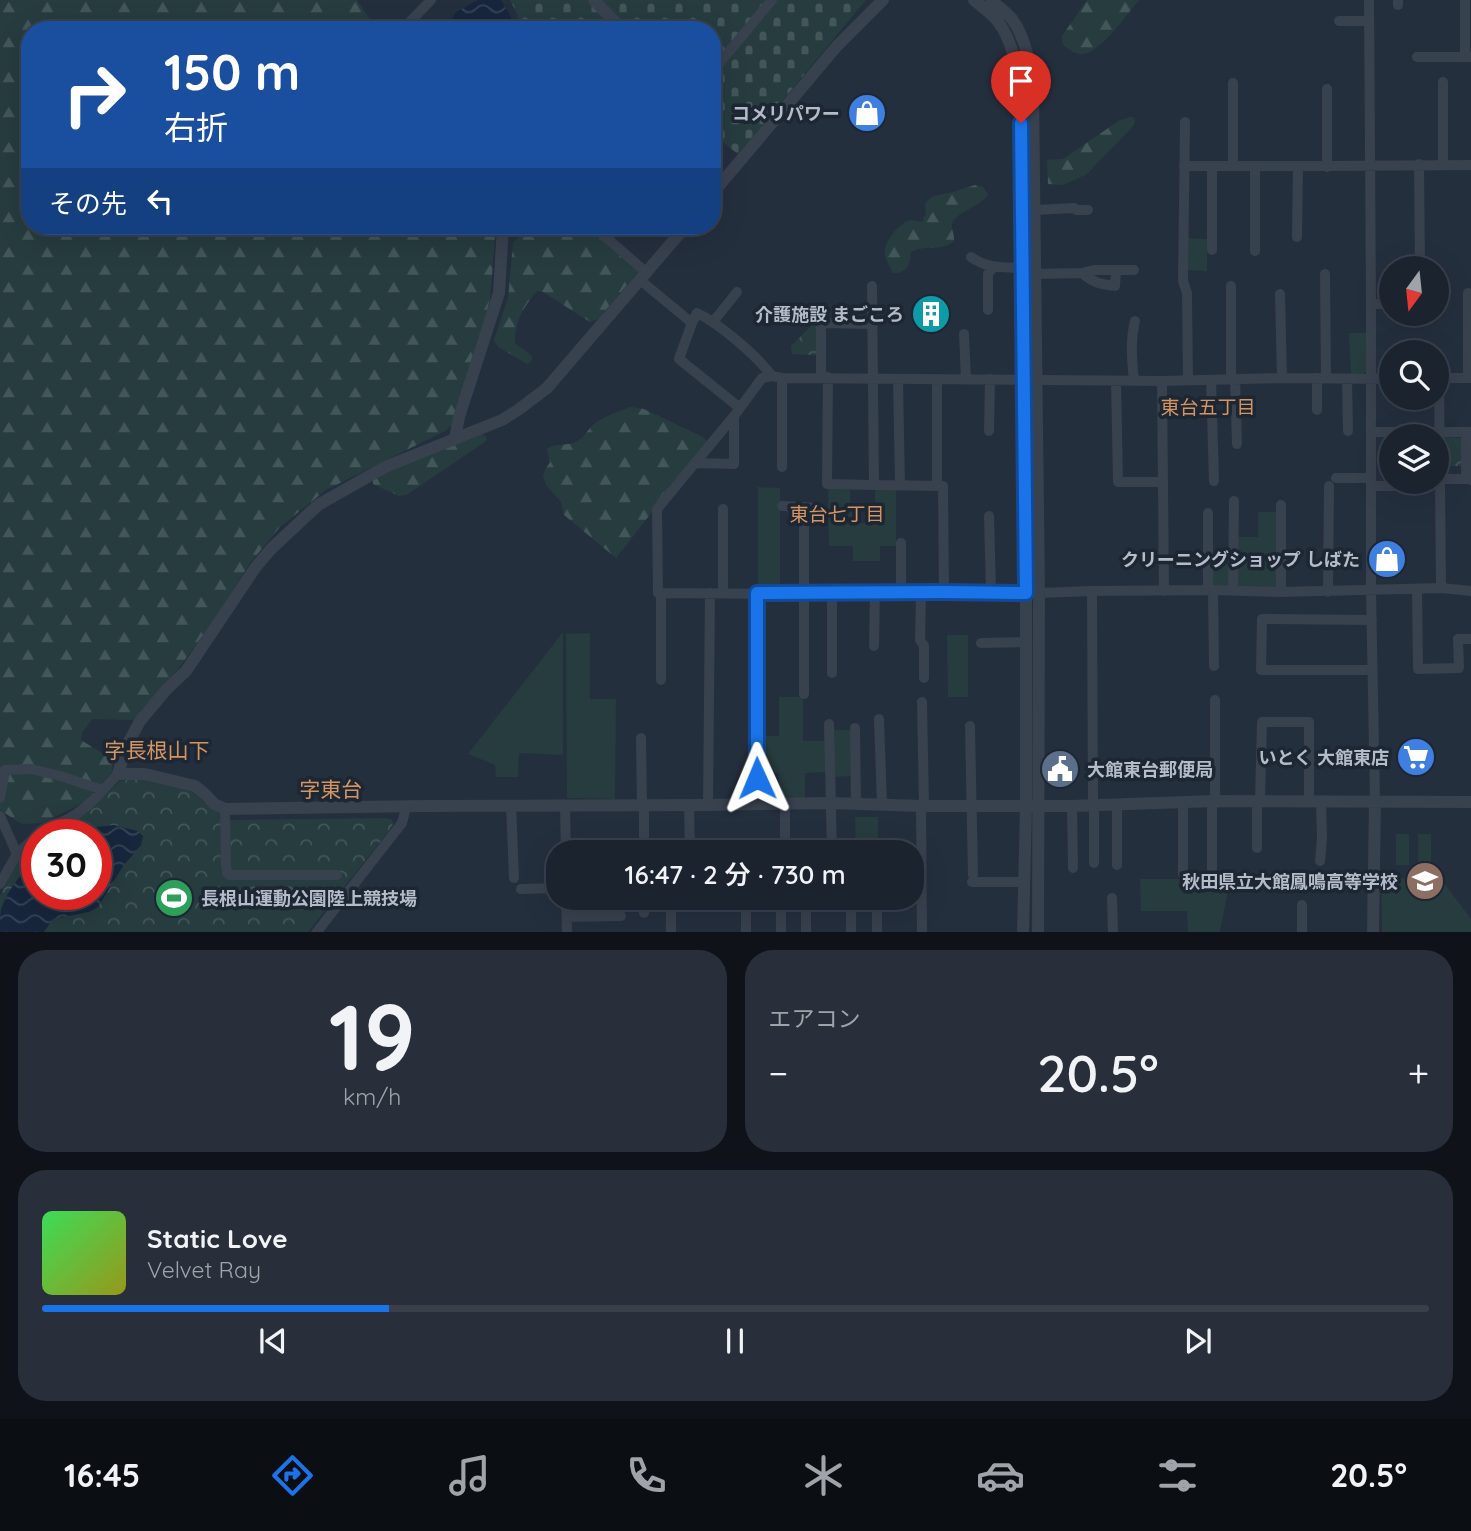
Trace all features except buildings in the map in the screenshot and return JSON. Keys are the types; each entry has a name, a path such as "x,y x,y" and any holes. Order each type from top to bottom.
{"street":[{"path":"411,21 431,0"},
{"path":"594,0 614,21"},
{"path":"721,61 772,0"},
{"path":"721,183 837,46 883,0"},
{"path":"974,0 999,23 1016,59 1021,97 1023,268 1030,380 1033,806 1024,882 1023,932"},
{"path":"991,0 1011,19 1021,34 1029,61 1033,94 1035,274 1030,380"},
{"path":"1369,0 1371,670 1375,802 1373,932"},
{"path":"1417,57 1468,56 1465,0"},
{"path":"1339,22 1369,21"},
{"path":"1443,82 1443,165"},
{"path":"1233,83 1233,166"},
{"path":"1327,89 1327,167"},
{"path":"1185,122 1183,281 1187,293 1188,380"},
{"path":"1419,164 1420,256"},
{"path":"1184,166 1370,167 1471,164"},
{"path":"1212,166 1212,250"},
{"path":"1255,166 1255,251"},
{"path":"1297,237 1298,167"},
{"path":"1035,210 1088,210"},
{"path":"455,438 459,417 499,293 502,235"},
{"path":"602,235 692,324"},
{"path":"68,819 90,805 118,774 126,747 140,721 186,671 254,568 271,549 318,505 385,467 518,411 547,388 678,235"},
{"path":"971,257 979,263 993,267 1023,268"},
{"path":"988,310 988,274 993,267"},
{"path":"1082,273 1091,281 1115,286 1116,270"},
{"path":"1035,274 1134,270"},
{"path":"1317,410 1321,378 1325,274"},
{"path":"872,286 874,485"},
{"path":"1231,286 1237,444"},
{"path":"713,322 737,292"},
{"path":"1449,378 1470,379 1468,293"},
{"path":"1280,294 1282,378"},
{"path":"1371,304 1379,304"},
{"path":"737,412 679,359 697,313 713,322 777,377 782,467"},
{"path":"1134,381 1132,332 1135,321"},
{"path":"872,324 821,323 827,484 943,486 944,592"},
{"path":"964,334 965,379"},
{"path":"1379,380 762,378 657,509 658,593 1032,593 1164,590 1328,592 1441,588 1471,591"},
{"path":"898,379 900,485"},
{"path":"937,379 937,486"},
{"path":"989,379 989,431"},
{"path":"1347,379 1348,432"},
{"path":"1211,380 1214,481"},
{"path":"1116,381 1118,482 1163,482"},
{"path":"1162,381 1164,590"},
{"path":"696,463 734,464 737,412"},
{"path":"1371,432 1379,432"},
{"path":"1449,433 1468,432 1466,476 1470,480"},
{"path":"1449,479 1470,480"},
{"path":"1328,592 1333,482 1379,483"},
{"path":"1440,494 1441,588"},
{"path":"1233,590 1234,501"},
{"path":"1281,505 1281,592"},
{"path":"782,506 818,508"},
{"path":"804,507 804,694"},
{"path":"723,509 723,593"},
{"path":"1208,513 1214,666"},
{"path":"989,516 991,592"},
{"path":"901,542 901,593"},
{"path":"1418,589 1418,668 1459,668 1458,639 1471,639"},
{"path":"1091,591 1094,863"},
{"path":"832,592 832,673"},
{"path":"874,646 875,592"},
{"path":"921,592 920,640 924,646 924,678"},
{"path":"661,680 662,593"},
{"path":"708,805 710,593"},
{"path":"757,593 757,804"},
{"path":"1032,593 1026,642 1038,932"},
{"path":"1371,670 1261,670 1262,619 1372,620"},
{"path":"981,643 1026,642"},
{"path":"1212,876 1215,700"},
{"path":"922,702 922,932"},
{"path":"879,719 882,805"},
{"path":"1257,848 1262,722 1309,723 1315,801 1322,838 1320,861"},
{"path":"829,724 832,840"},
{"path":"970,726 972,878 1024,882"},
{"path":"855,728 856,804"},
{"path":"641,738 644,840"},
{"path":"0,798 5,770 31,769 103,790"},
{"path":"118,774 145,774 195,786 214,804 225,809 831,803 1072,806 1213,801 1471,802"},
{"path":"1182,874 1183,802"},
{"path":"785,804 785,840"},
{"path":"1117,804 1117,864"},
{"path":"511,805 513,878"},
{"path":"565,805 566,840"},
{"path":"689,805 690,840"},
{"path":"1072,806 1073,868"},
{"path":"317,932 402,823 406,807"},
{"path":"225,809 226,864 227,873 230,875 337,874"},
{"path":"0,816 17,854"},
{"path":"0,884 21,850"},
{"path":"521,889 546,888"},
{"path":"1112,898 1113,932"},
{"path":"746,932 746,902 781,902 781,932"},
{"path":"1302,905 1302,932"},
{"path":"567,910 567,932"},
{"path":"671,910 671,932"},
{"path":"806,910 806,932"},
{"path":"850,910 851,932"},
{"path":"877,910 877,932"},
{"path":"567,917 621,916"}],"green space":[{"path":"0,0 357,0 371,21 21,21 21,235 495,235 490,299 456,420 447,430 326,490 280,527 250,563 212,623 167,684 137,720 92,719 82,733 81,740 113,760 112,772 87,801 50,819 21,819 21,823 0,810"},
{"path":"510,0 866,0 738,154 721,141 721,21 516,21 518,15"},
{"path":"1087,0 1139,0 1098,47 1080,54 1063,45 1062,36"},
{"path":"1132,117 1135,119 1134,125 1087,174 1063,185 1048,184 1047,160 1063,159 1120,120"},
{"path":"975,185 983,187 988,195 954,220 954,241 944,246 911,252 907,267 902,272 893,273 885,248 898,227 912,220 922,222 926,213 925,203 933,196"},
{"path":"520,235 597,235 639,271 598,319 590,322 543,292 537,291 521,315 515,335 515,343 532,356 532,361 527,364 498,347 494,340 508,298 513,243"},
{"path":"1185,238 1207,239 1207,271 1185,270"},
{"path":"816,321 816,355 792,354 791,346"},
{"path":"1349,333 1368,333 1368,372 1364,372 1364,376 1351,375"},
{"path":"630,407 644,409 703,437 707,442 616,558 564,515 561,502 546,485 543,477 550,462 547,449 576,442 598,421"},
{"path":"483,434 487,438 486,441 408,494 399,496 373,484 373,479 378,474"},
{"path":"1449,437 1463,438 1463,466 1449,466"},
{"path":"758,487 780,488 780,591 758,591"},
{"path":"828,488 850,488 850,510 860,510 860,523 875,522 875,488 896,488 896,546 880,546 880,561 853,561 853,546 829,546"},
{"path":"1258,512 1279,512 1278,586 1240,588 1236,582 1237,537 1258,537"},
{"path":"1210,563 1229,563 1229,585 1210,587"},
{"path":"563,632 563,755 519,753 518,777 496,777 495,765 468,754"},
{"path":"590,633 590,699 616,699 615,799 567,798 566,634"},
{"path":"947,635 968,635 968,697 948,697"},
{"path":"779,697 803,697 803,741 825,741 826,772 805,773 805,800 780,800 779,773 759,772 759,736 779,736"},
{"path":"831,730 851,730 852,776 832,777"},
{"path":"144,778 190,790 213,810 230,820 385,818 393,822 392,827 308,932 0,932 0,896 21,858 21,910 112,910 112,819 74,819 87,812 120,781"},
{"path":"855,817 878,817 878,840 856,840"},
{"path":"1396,834 1409,834 1409,865 1396,865"},
{"path":"1418,834 1431,834 1431,866 1418,866"},
{"path":"1381,878 1441,879 1471,919 1471,932 1382,932"},
{"path":"1140,879 1235,879 1229,885 1220,932 1188,932 1187,911 1141,911"}],"water":[{"path":"478,0 501,0 513,21 451,21 456,12"},
{"path":"112,825 137,831 143,836 141,845 112,884"},
{"path":"21,875 21,910 93,910 53,919 44,932 0,932 1,909"}],"place":[{"name":"コメリパワー","path":"867,113"},
{"name":"介護施設 まごころ","path":"931,314"},
{"name":"クリーニングショップ しばた","path":"1387,559"},
{"name":"いとく 大館東店","path":"1416,757"},
{"name":"大館東台郵便局","path":"1060,769"},
{"name":"秋田県立大館鳳鳴高等学校","path":"1425,881"},
{"name":"長根山運動公園陸上競技場","path":"174,898"}],"district":[{"name":"東台五丁目","path":"1208,407"},
{"name":"東台七丁目","path":"837,514"},
{"name":"字長根山下","path":"157,750"},
{"name":"字東台","path":"331,789"}],"route":[{"path":"757,778 757,593 1026,593 1021,123"}]}
